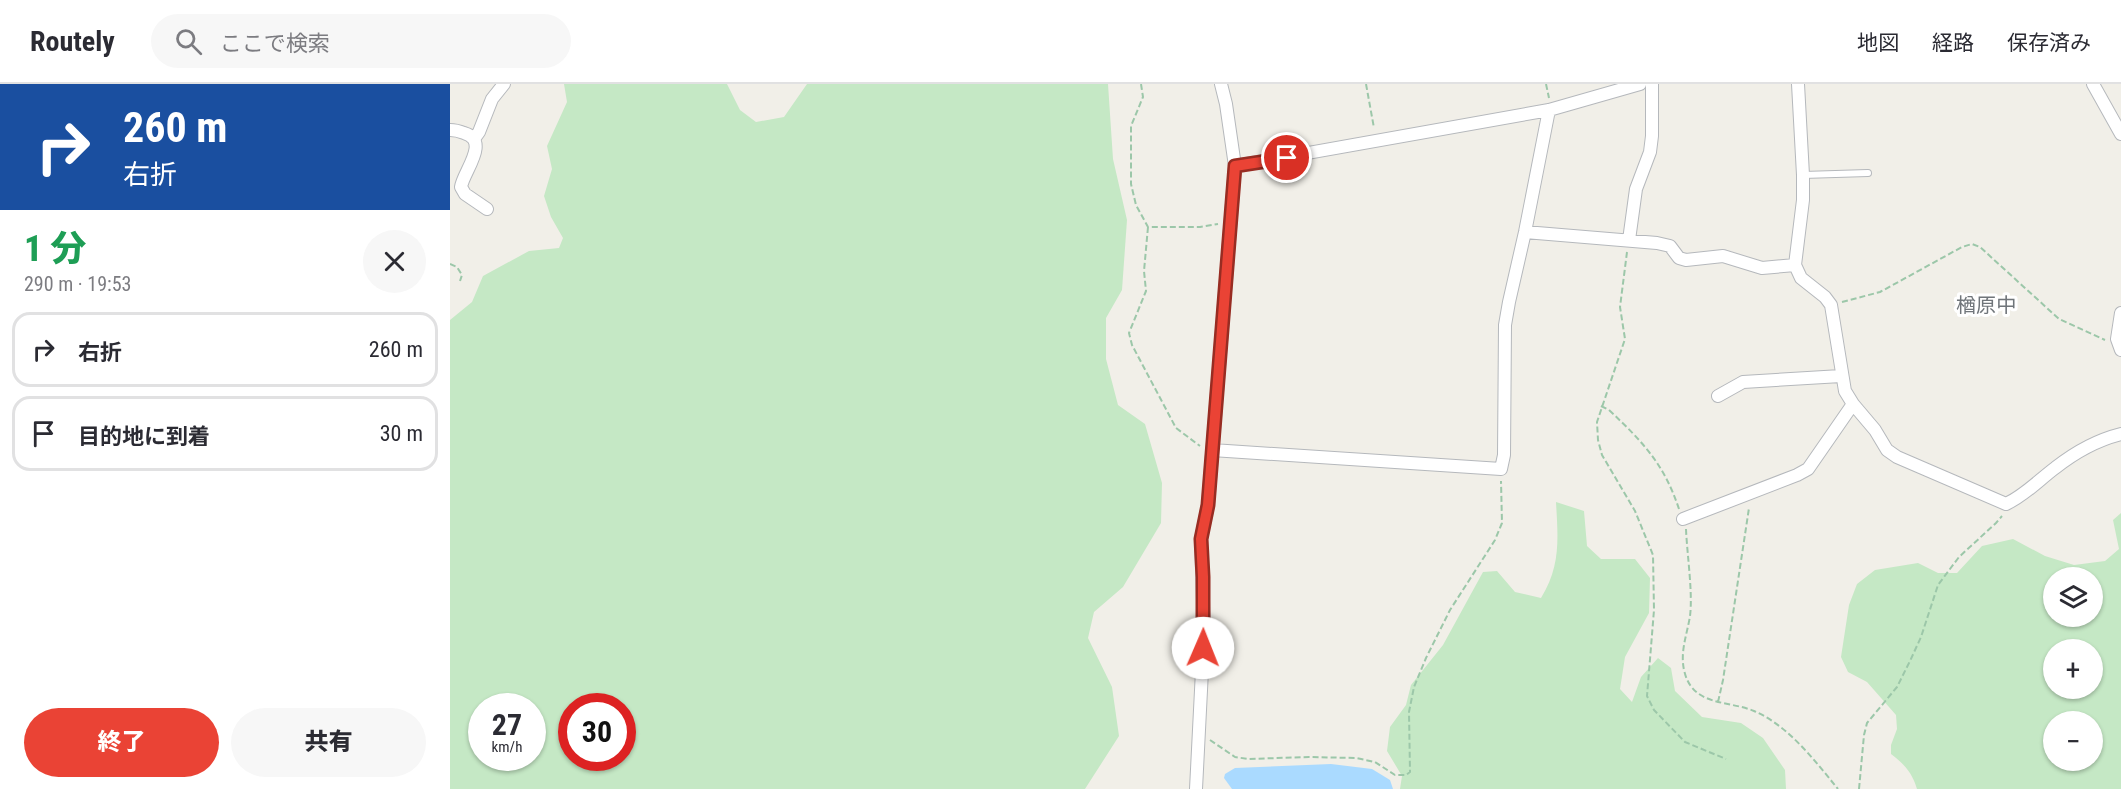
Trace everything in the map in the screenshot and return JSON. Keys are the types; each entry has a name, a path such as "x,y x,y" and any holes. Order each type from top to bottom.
{"street":[{"path":"474,139 492,99 504,84"},
{"path":"1196,789 1204,631 1201,539 1208,505 1235,166 1221,84"},
{"path":"1235,166 1549,110 1640,84"},
{"path":"1629,240 1636,189 1650,152 1652,84"},
{"path":"1798,84 1803,200 1795,265 1801,278 1825,297 1831,305 1845,391 1875,430 1887,450 1897,457 2006,504 2015,500 2077,453 2098,441 2121,434"},
{"path":"2093,84 2121,134"},
{"path":"1212,450 1501,469 1504,455 1506,325 1509,302 1549,110"},
{"path":"450,130 469,134 474,139 477,147 461,187 465,194 487,209"},
{"path":"1525,232 1629,240 1670,246 1679,258 1686,260 1723,256 1762,268 1795,265"},
{"path":"2119,345 2121,313"},
{"path":"1718,396 1743,382 1841,376"},
{"path":"1683,519 1808,469 1853,404"}],"lane":[{"path":"1803,175 1868,173"}],"path":[{"path":"1141,84 1143,97 1131,126 1131,184 1136,204 1148,226 1144,271 1146,291 1129,333 1132,345 1176,428 1202,448 1212,450"},
{"path":"1366,84 1376,141"},
{"path":"1148,226 1200,227 1230,223"},
{"path":"1629,240 1620,307 1625,339 1601,405 1597,422 1598,440 1602,455 1635,512 1653,555 1654,610 1647,696 1654,710 1685,742 1726,759"},
{"path":"1831,305 1880,292 1962,247 1972,244 1980,247 2059,319 2119,345"},
{"path":"450,264 457,267 462,274 460,281"},
{"path":"1601,405 1646,445 1672,489 1683,519 1686,529 1690,615 1682,652 1684,673 1691,686 1702,698 1754,711 1780,728 1812,757 1838,789"},
{"path":"1199,737 1205,737 1235,757 1248,759 1356,758 1375,762 1395,775 1406,775 1410,772 1409,712 1414,687 1450,610 1495,540 1502,523 1501,469"},
{"path":"1718,702 1750,500 1748,494"},
{"path":"1859,789 1867,723 1897,687 1922,637 1938,585 1959,557 1996,524 2006,504"}],"green space":[{"path":"564,84 727,84 740,110 756,122 784,117 807,84 1108,84 1113,159 1127,220 1122,290 1106,318 1106,359 1118,405 1145,424 1162,483 1161,523 1123,587 1094,612 1088,638 1112,687 1119,736 1085,789 450,789 450,320 472,302 483,276 529,251 559,248 563,238 551,217 544,196 552,169 547,146 567,102"},
{"path":"1556,502 1584,511 1587,546 1601,559 1635,559 1650,578 1649,613 1625,657 1620,689 1632,702 1641,677 1658,658 1671,668 1675,691 1702,717 1741,723 1763,738 1785,770 1786,789 1400,789 1402,776 1387,751 1390,727 1406,705 1411,685 1443,645 1483,572 1497,571 1515,592 1541,598 1552,575 1557,552"},
{"path":"2121,513 2121,789 1917,789 1907,769 1891,754 1891,745 1897,729 1896,715 1867,682 1848,672 1841,657 1849,605 1857,584 1875,570 1918,563 1938,573 1957,573 1982,546 2013,539 2045,556 2074,565 2105,561 2119,549 2113,520"}],"water":[{"path":"1331,764 1372,769 1390,780 1393,789 1232,789 1224,778 1225,774 1235,768"}],"district":[{"name":"楢原中","path":"1986,305"}],"route":[{"path":"1203,648 1201,539 1208,505 1235,166 1287,158"}]}
